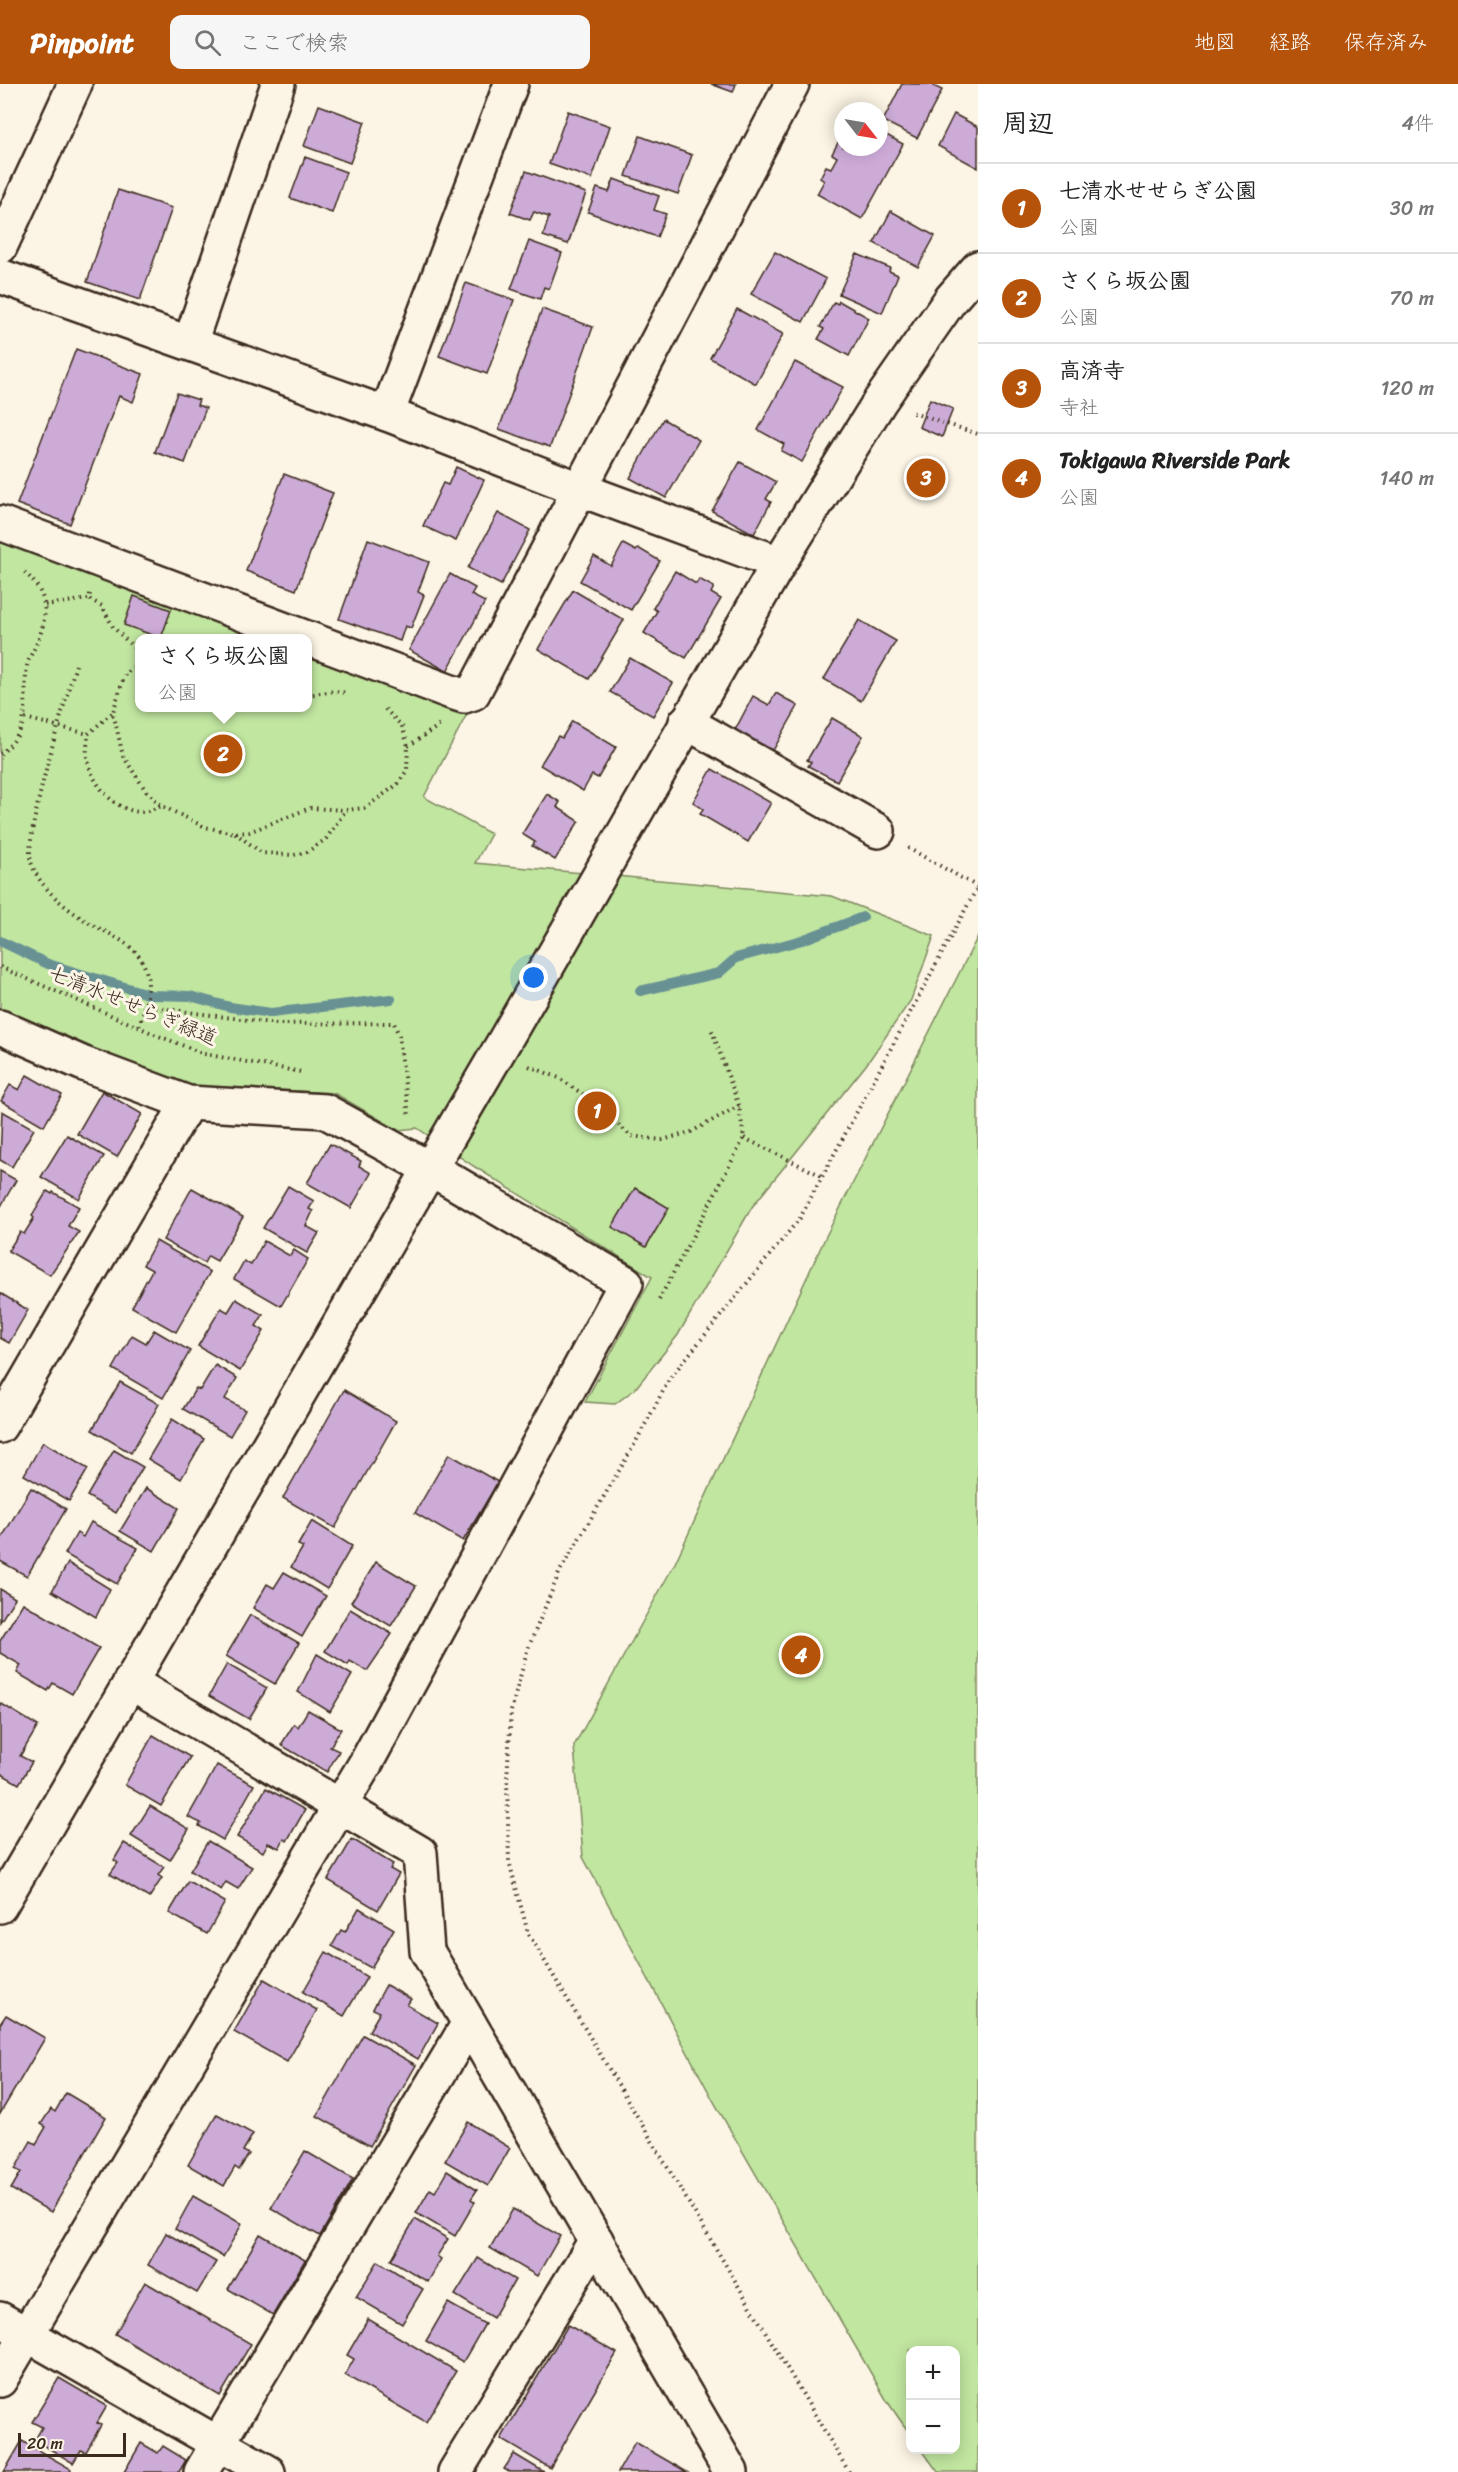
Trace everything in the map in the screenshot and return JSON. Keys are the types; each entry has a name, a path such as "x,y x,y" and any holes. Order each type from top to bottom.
{"street":[{"path":"0,247 75,84"},
{"path":"190,344 278,84"},
{"path":"387,414 511,84"},
{"path":"312,639 464,696 473,693 792,84"},
{"path":"0,1906 779,563 880,401 951,299 978,268"},
{"path":"0,276 387,414 579,489 779,563"},
{"path":"0,523 299,634"},
{"path":"686,722 878,831"},
{"path":"0,1027 84,1064 188,1103 325,1112 429,1169 626,1283 367,1761 13,2327 0,2380"},
{"path":"0,1426 188,1103"},
{"path":"130,1682 420,1853 427,1951 596,2240 718,2464"},
{"path":"201,2472 469,2023"},
{"path":"455,2472 596,2240"},
{"path":"13,2327 268,2472"}],"path":[{"path":"880,401 978,434"},
{"path":"88,599 99,559"},
{"path":"0,754 10,747 21,732 25,718 27,663 44,626 45,605 36,582 15,564"},
{"path":"45,605 88,599 102,606 113,627 135,649"},
{"path":"75,665 33,825 30,860 43,886 85,920 128,943 144,964 148,986 139,1027"},
{"path":"135,667 125,674 112,712 88,734 87,757 93,776 102,791 113,802 127,809 143,812 162,806"},
{"path":"312,694 335,691 355,694"},
{"path":"112,712 123,756 146,791 162,806 205,827 249,832 310,808 346,810 365,808 382,798 398,784 407,770 408,746 402,726 387,709 379,704"},
{"path":"25,718 88,734"},
{"path":"234,832 262,853 294,855 307,852 326,839 346,810"},
{"path":"849,2472 528,1933 509,1861 507,1780 511,1711 526,1652 560,1571 633,1447 670,1378 800,1218 978,887 878,831"},
{"name":"七清水せせらぎ緑道","path":"0,967 204,1053 257,1065 309,1073"},
{"path":"144,1005 277,1023 394,1023 399,1036 410,1121 400,1116"},
{"path":"649,1302 659,1300 744,1138 739,1106 711,1028"},
{"path":"520,1062 558,1078 600,1107 631,1136 662,1140 691,1132 739,1106"},
{"path":"744,1138 822,1176"}],"green space":[{"path":"0,537 264,634 135,634 135,712 312,712 312,652 469,710 424,797 491,834 475,863 832,896 934,936 911,1000 866,1065 752,1207 678,1335 635,1389 615,1404 585,1402 652,1277 475,1167 417,1128 398,1130 334,1093 183,1085 0,1011"},
{"path":"978,936 978,2472 938,2472 925,2454 960,2454 960,2346 906,2346 906,2428 887,2401 714,2102 583,1857 574,1746 675,1563 826,1236"}],"building":[{"path":"711,84 736,84 733,92"},
{"path":"902,84 934,84 933,86 942,90 917,138 888,124 888,111"},
{"path":"319,105 365,122 350,163 304,146"},
{"path":"568,111 610,126 592,179 549,164"},
{"path":"954,114 978,127 978,168 938,146"},
{"path":"640,136 692,155 678,194 626,176"},
{"path":"888,136 903,144 862,219 817,194 824,181 820,178 826,166 831,168 837,157 835,156 888,156"},
{"path":"305,157 346,172 332,213 290,198"},
{"path":"526,171 586,193 568,244 543,236 549,217 534,212 530,220 510,213"},
{"path":"614,179 659,196 654,210 666,214 657,237 588,212 597,188 609,192"},
{"path":"118,190 172,208 140,300 87,282"},
{"path":"891,211 935,236 918,267 874,243"},
{"path":"529,241 562,253 549,289 544,287 540,299 511,289"},
{"path":"775,252 826,279 803,322 751,294"},
{"path":"857,254 890,268 889,271 898,275 882,313 839,294"},
{"path":"466,283 514,300 487,374 439,356"},
{"path":"839,301 869,318 849,356 818,339 824,329 820,327 834,302 838,304"},
{"path":"542,309 593,327 550,447 499,429"},
{"path":"737,309 783,334 756,384 710,358"},
{"path":"76,349 143,374 133,402 119,396 70,524 17,504"},
{"path":"795,362 843,387 802,462 781,451 784,444 758,430"},
{"path":"177,393 199,400 197,405 206,408 185,463 155,452"},
{"path":"930,399 953,409 942,437 919,427"},
{"path":"663,419 699,440 666,498 630,478"},
{"path":"740,462 776,482 766,499 771,502 754,534 712,511"},
{"path":"456,467 484,480 456,541 423,526 443,483 448,485"},
{"path":"284,474 333,493 296,590 246,571"},
{"path":"498,513 530,530 501,585 468,568"},
{"path":"368,539 429,562 418,592 424,595 411,628 405,626 400,641 339,619"},
{"path":"623,544 636,551 638,548 660,561 631,610 580,581 594,556 611,566"},
{"path":"675,571 696,584 699,579 714,587 711,593 721,599 686,658 644,633 657,611 653,608"},
{"path":"450,574 475,588 471,595 485,602 447,671 409,650"},
{"path":"573,590 624,620 589,679 538,649"},
{"path":"134,596 171,610 162,634 150,634 124,625"},
{"path":"859,620 896,641 861,701 824,679"},
{"path":"630,658 673,683 653,716 610,692"},
{"path":"776,693 798,706 771,754 734,732 753,696 769,705"},
{"path":"832,718 863,736 837,781 808,766 811,762 807,760"},
{"path":"572,721 616,747 598,778 592,775 583,791 540,765 558,736 562,738"},
{"path":"712,769 771,803 748,842 700,814 703,809 693,802"},
{"path":"547,794 560,802 557,807 579,821 555,860 532,846 535,842 522,834"},
{"path":"27,1075 62,1095 44,1126 1,1101 10,1085 19,1090"},
{"path":"102,1091 142,1114 117,1157 77,1134"},
{"path":"2,1111 34,1129 12,1167 0,1160"},
{"path":"67,1135 104,1156 79,1199 41,1177"},
{"path":"330,1144 361,1161 359,1166 371,1173 351,1208 307,1183"},
{"path":"0,1171 16,1180 0,1208"},
{"path":"288,1186 314,1201 309,1209 313,1211 306,1226 319,1233 307,1253 263,1228"},
{"path":"192,1188 243,1217 217,1261 208,1256 204,1263 163,1240"},
{"path":"635,1188 669,1208 646,1247 612,1227"},
{"path":"47,1191 79,1207 68,1226 79,1232 50,1275 8,1251 20,1232 24,1234"},
{"path":"156,1241 210,1272 176,1332 132,1307 152,1270 143,1265"},
{"path":"264,1241 290,1256 294,1250 308,1259 281,1306 234,1279 244,1261 251,1265"},
{"path":"0,1293 28,1310 9,1343 0,1338"},
{"path":"236,1299 263,1315 256,1326 264,1331 240,1371 198,1346 221,1308 228,1312"},
{"path":"154,1330 190,1351 163,1398 113,1369 132,1335 146,1343"},
{"path":"215,1365 237,1378 225,1399 245,1410 230,1436 183,1409 196,1388 200,1390"},
{"path":"120,1382 159,1404 131,1453 92,1430"},
{"path":"344,1390 396,1421 335,1528 283,1498"},
{"path":"172,1419 204,1439 181,1479 148,1459"},
{"path":"43,1442 88,1469 69,1501 24,1475"},
{"path":"114,1450 143,1467 116,1513 87,1496"},
{"path":"449,1454 498,1482 463,1541 415,1513"},
{"path":"31,1488 66,1509 27,1576 0,1561 0,1541"},
{"path":"146,1488 179,1508 154,1551 120,1531"},
{"path":"312,1521 352,1546 327,1589 291,1567 303,1547 298,1545"},
{"path":"91,1522 138,1548 117,1584 65,1554 77,1533 83,1537"},
{"path":"376,1562 416,1586 391,1626 351,1602"},
{"path":"68,1563 110,1589 96,1617 52,1591"},
{"path":"284,1572 326,1596 302,1637 253,1608 267,1584 274,1588"},
{"path":"0,1589 15,1598 0,1622"},
{"path":"23,1603 99,1648 72,1694 53,1683 48,1691 17,1673 21,1665 0,1653 0,1641"},
{"path":"350,1609 392,1634 367,1671 350,1661 348,1665 325,1651"},
{"path":"250,1615 299,1643 275,1684 226,1656"},
{"path":"317,1654 352,1675 330,1712 298,1692"},
{"path":"227,1664 267,1688 249,1719 209,1696"},
{"path":"0,1703 38,1726 20,1756 32,1762 19,1784 0,1773"},
{"path":"308,1710 341,1729 330,1747 339,1751 327,1772 281,1745 294,1724 298,1727"},
{"path":"153,1735 190,1757 161,1806 125,1785"},
{"path":"217,1765 254,1785 223,1840 199,1826 201,1823 188,1817"},
{"path":"266,1788 305,1810 287,1841 284,1839 279,1848 268,1843 263,1852 237,1837"},
{"path":"150,1806 189,1829 170,1860 131,1836"},
{"path":"352,1839 393,1864 390,1869 399,1874 378,1910 328,1880"},
{"path":"208,1841 252,1867 238,1889 226,1882 221,1890 190,1871"},
{"path":"124,1843 164,1867 158,1875 162,1878 149,1898 110,1874 118,1863 114,1860"},
{"path":"188,1881 225,1902 207,1934 169,1913"},
{"path":"359,1908 394,1929 371,1968 332,1946 341,1930 345,1932"},
{"path":"326,1952 367,1977 344,2016 303,1992"},
{"path":"264,1979 317,2010 287,2062 234,2032"},
{"path":"386,1985 411,1999 407,2005 438,2023 418,2059 369,2031 380,2012 373,2009"},
{"path":"6,2015 45,2038 0,2114 0,2024"},
{"path":"363,2035 416,2065 370,2146 317,2116"},
{"path":"66,2093 106,2117 51,2212 11,2189 21,2172 15,2169 31,2141 36,2144 46,2127 41,2124 51,2109 55,2112"},
{"path":"217,2114 253,2134 243,2151 249,2154 239,2170 235,2167 224,2186 188,2165"},
{"path":"468,2122 510,2148 488,2186 445,2161"},
{"path":"305,2151 353,2179 320,2236 271,2208"},
{"path":"447,2171 477,2190 471,2199 475,2202 455,2236 416,2213 430,2189 435,2192"},
{"path":"193,2196 242,2224 223,2257 175,2229"},
{"path":"513,2209 560,2236 537,2276 490,2248"},
{"path":"415,2219 448,2239 437,2256 441,2259 428,2282 391,2260"},
{"path":"166,2233 216,2262 197,2293 148,2265"},
{"path":"260,2234 305,2260 273,2315 228,2289"},
{"path":"478,2258 515,2280 493,2318 455,2295"},
{"path":"378,2261 423,2289 402,2324 356,2297"},
{"path":"145,2282 251,2344 220,2396 115,2334"},
{"path":"448,2303 485,2324 463,2362 426,2341"},
{"path":"368,2319 456,2371 426,2422 345,2375 354,2359 347,2355"},
{"path":"568,2325 617,2353 550,2468 501,2439"},
{"path":"59,2378 107,2406 97,2423 101,2425 86,2452 81,2450 73,2463 35,2440 42,2427 32,2422"},
{"path":"22,2441 71,2469 70,2472 4,2472"},
{"path":"635,2442 687,2472 618,2472"},
{"path":"141,2443 158,2453 163,2446 186,2460 179,2472 124,2472"},
{"path":"514,2454 544,2472 509,2472 504,2469"}],"waterway":[{"path":"640,991 719,973 736,958 802,940 863,917"},
{"path":"0,941 48,964 151,995 190,996 230,1007 271,1013 391,999"}],"place":[{"name":"高済寺","path":"926,478"},
{"name":"さくら坂公園","path":"223,754"},
{"name":"七清水せせらぎ公園","path":"597,1111"},
{"name":"Tokigawa Riverside Park","path":"801,1655"}]}
